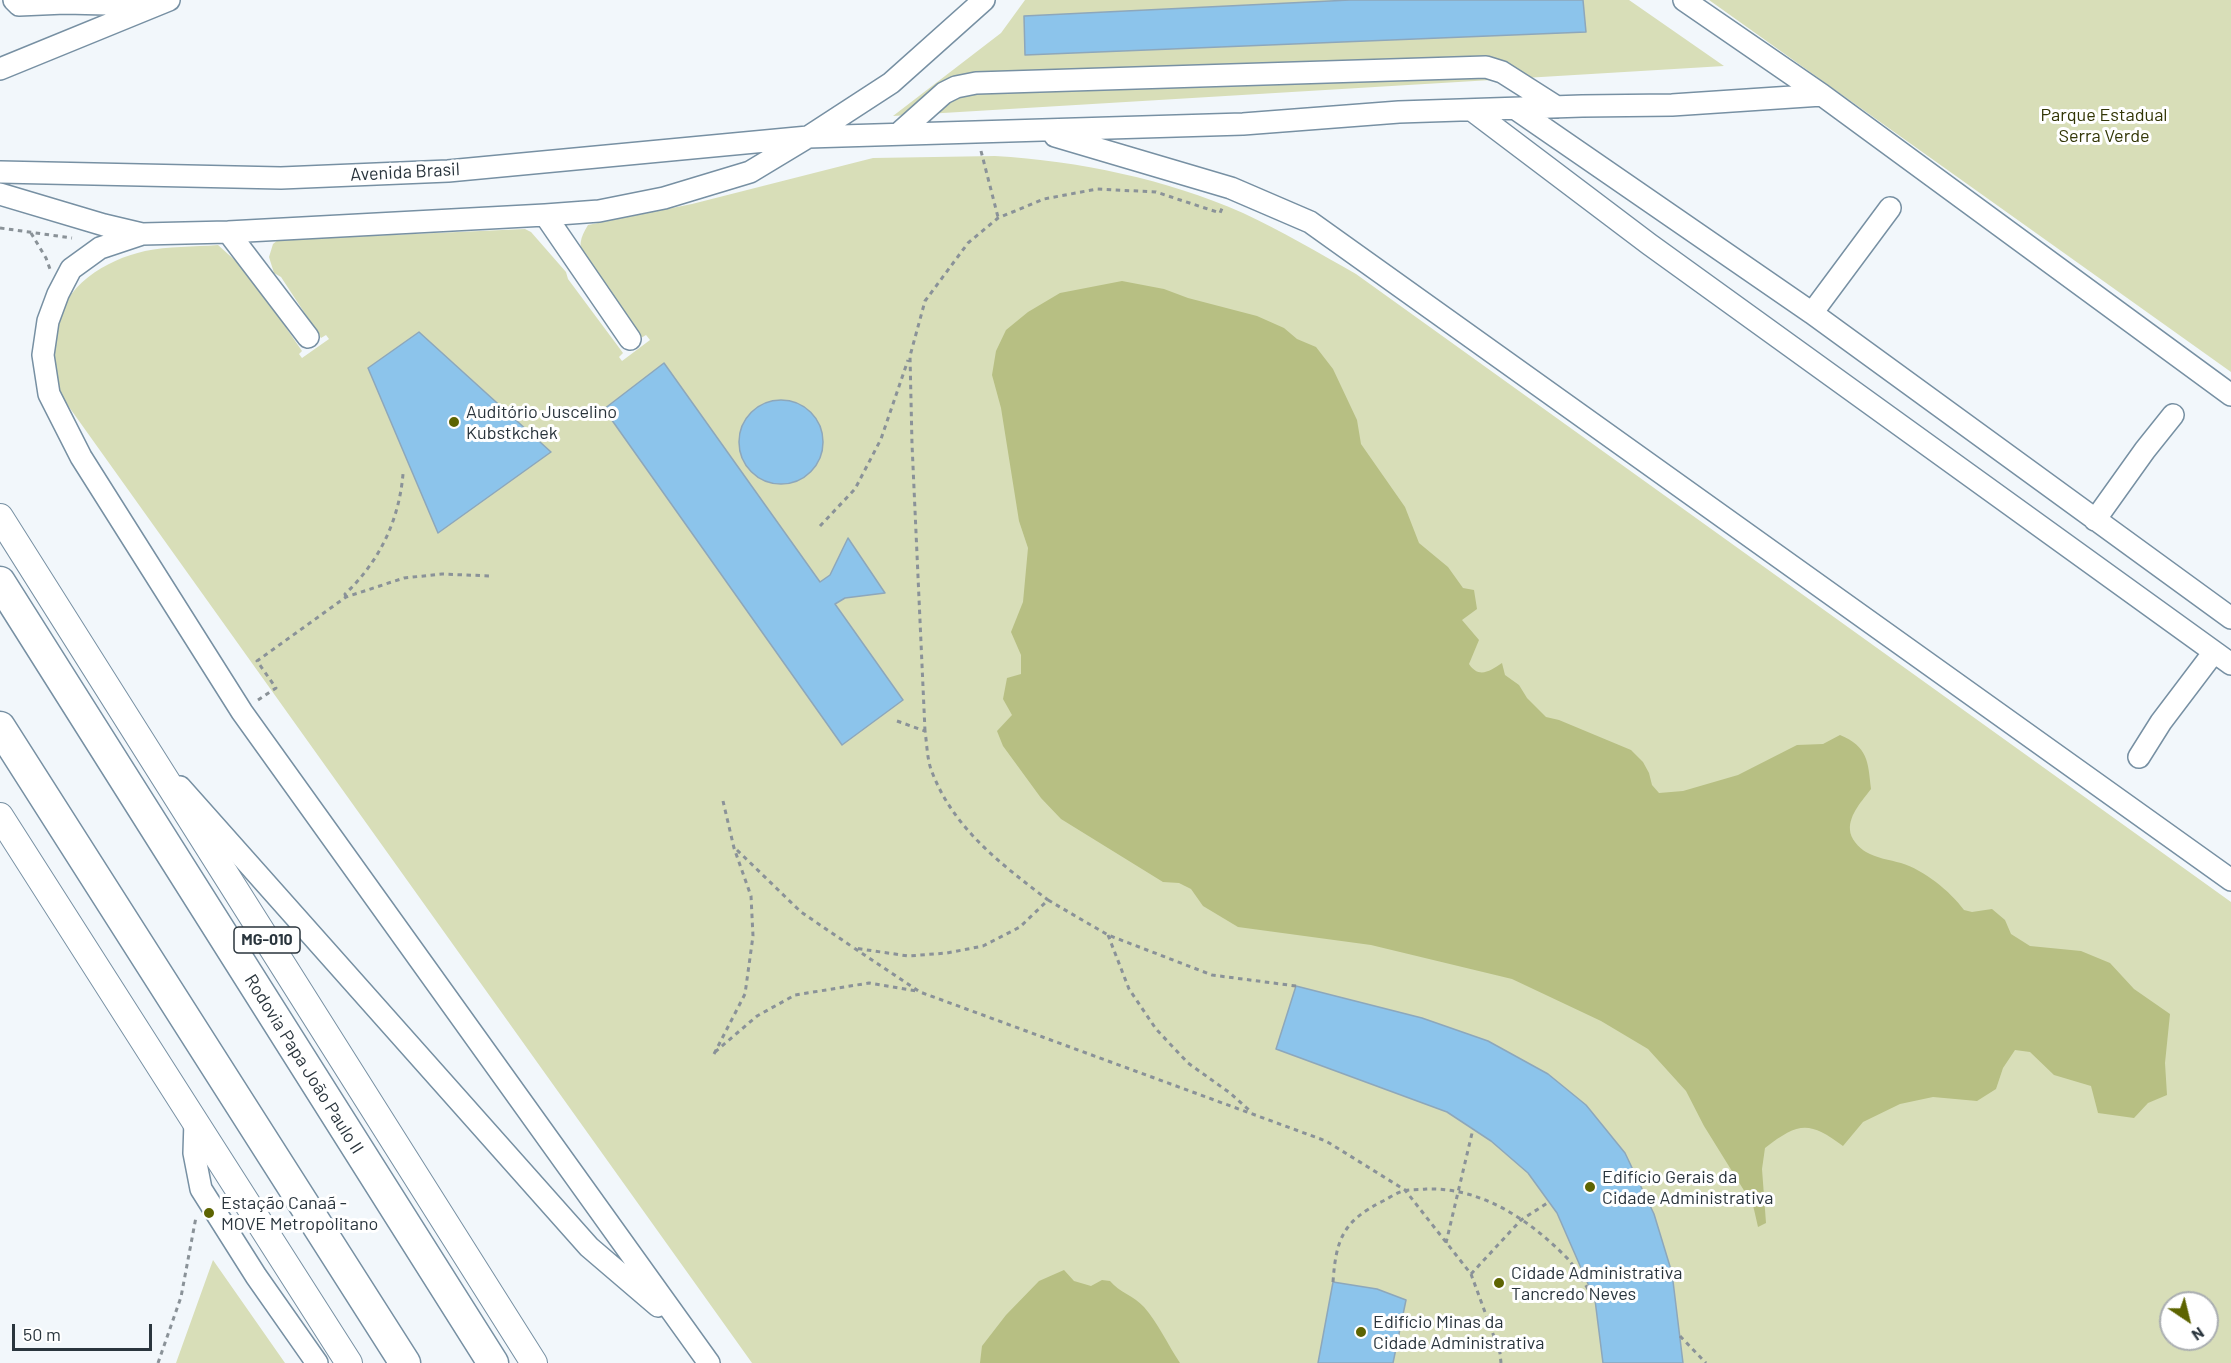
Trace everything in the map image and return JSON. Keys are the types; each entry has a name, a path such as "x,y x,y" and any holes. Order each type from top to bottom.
{"highway":[{"name":"Rodovia Papa João Paulo II","path":"0,582 493,1363"},
{"path":"0,727 405,1363"}],"main road":[{"name":"MG-010","path":"0,517 534,1363"},
{"path":"0,816 349,1363"}],"street":[{"path":"14,0 19,5 163,3"},
{"path":"0,195 142,234 228,232 545,215 599,210 664,198 750,172 808,137 891,83 984,0"},
{"path":"1684,0 1822,95 2231,395"},
{"path":"0,69 163,3"},
{"path":"898,134 944,93 956,87 976,83 1486,67 1502,72 1557,107"},
{"name":"Avenida Brasil","path":"0,172 281,178 447,171 808,137 1243,124 1399,112 1683,105 1822,95"},
{"path":"1516,109 1812,313 2231,618"},
{"path":"1473,111 1659,250 2231,664"},
{"path":"1038,130 1231,188 1311,222 2231,880"},
{"path":"1812,313 1890,208"},
{"path":"545,215 630,339"},
{"path":"228,232 308,337"},
{"path":"142,234 100,248 71,269 48,321 43,355 49,394 81,457 242,712 709,1363"},
{"path":"2095,520 2173,415"},
{"path":"2139,758 2161,722 2214,652"},
{"path":"147,750 589,1247 684,1328"},
{"path":"195,1121 194,1153 201,1189 256,1276 317,1363"}],"path":[{"path":"976,132 998,218"},
{"path":"820,526 855,489 881,439 910,356 925,301 968,243 998,218 1044,199 1097,189 1156,192 1177,198"},
{"path":"0,228 82,239 100,248"},
{"path":"31,233 46,258 58,294"},
{"path":"910,356 925,731 932,771 957,819 1003,866 1048,900 1108,935 1212,975 1296,986"},
{"path":"346,597 345,594 376,560 401,499 404,474"},
{"path":"242,712 276,687 257,661 346,597 404,578 442,574 491,576"},
{"path":"897,722 925,731"},
{"path":"723,801 734,848 750,896 753,936 745,994 714,1053 757,1016 795,995 868,983 920,992 1326,1141 1405,1190 1471,1274 1500,1353 1501,1363"},
{"path":"734,848 801,912 920,992"},
{"path":"855,948 908,956 947,953 983,946 1020,927 1048,900"},
{"path":"1108,935 1130,989 1156,1029 1188,1063 1230,1093 1253,1114"},
{"path":"1446,1243 1473,1129"},
{"path":"158,1363 181,1297 201,1189"},
{"path":"1333,1282 1339,1241 1352,1221 1405,1190 1437,1189 1459,1191 1492,1202 1521,1220 1547,1239 1568,1260 1594,1300"},
{"path":"1471,1274 1521,1220 1549,1202"},
{"path":"1680,1336 1706,1363"}],"green space":[{"path":"1025,0 1629,0 1724,66 893,116 1001,33"},
{"name":"Parque Estadual Serra Verde","path":"1709,0 2231,0 2231,372"},
{"path":"995,156 1090,167 1153,181 1184,190 1243,213 1356,274 2231,902 2231,1363 752,1363 59,393 54,345 60,314 67,300 88,277 101,268 145,251 218,245 248,272 302,351 299,354 302,358 329,339 326,335 321,338 281,277 274,273 269,257 273,244 278,240 525,229 531,232 566,272 568,279 623,353 619,357 622,361 650,340 646,335 641,338 584,260 581,250 583,234 588,225 692,204 873,158"},
{"path":"213,1260 285,1363 176,1363"}],"shaded area":[{"path":"1122,281 1164,289 1188,298 1257,316 1284,328 1297,339 1316,347 1333,369 1357,420 1361,444 1405,507 1419,543 1448,567 1463,588 1474,590 1477,609 1462,620 1479,640 1469,664 1473,669 1485,672 1502,663 1505,675 1519,685 1527,698 1546,717 1559,720 1631,750 1643,762 1652,785 1659,793 1683,791 1738,775 1797,745 1823,744 1840,735 1849,740 1865,756 1871,789 1857,808 1850,824 1852,836 1858,845 1870,854 1910,866 1927,876 1944,889 1964,910 1972,912 1992,909 2005,920 2011,934 2030,946 2081,951 2110,963 2134,989 2170,1014 2165,1063 2167,1095 2148,1103 2134,1118 2098,1113 2091,1086 2054,1075 2030,1052 2015,1050 2003,1068 1996,1089 1977,1101 1933,1097 1900,1104 1863,1122 1843,1146 1821,1132 1804,1128 1796,1129 1777,1139 1765,1148 1762,1169 1766,1223 1758,1227 1753,1205 1704,1126 1686,1091 1648,1049 1601,1021 1512,979 1371,945 1238,927 1203,906 1191,889 1179,883 1163,882 1061,819 1041,798 1003,746 997,731 1012,715 1003,699 1007,678 1021,674 1021,655 1011,632 1023,602 1028,548 1019,521 1001,408 992,375 996,351 1006,330 1028,312 1060,293"},
{"path":"1064,1270 1074,1281 1091,1286 1102,1280 1110,1281 1140,1303 1154,1320 1180,1363 980,1363 982,1346 1006,1315 1039,1281"}],"building":[{"path":"1350,0 1583,0 1586,32 1025,55 1024,16"},
{"name":"Auditório Juscelino Kubstkchek","path":"419,332 551,452 438,533 368,368"},
{"path":"664,363 820,582 830,575 848,538 885,593 845,598 835,604 903,700 842,745 604,409"},
{"path":"781,400 797,403 811,412 820,426 823,442 820,458 811,472 797,481 781,484 765,481 751,472 742,458 739,442 742,426 751,412 765,403"},
{"name":"Edifício Gerais da Cidade Administrativa","path":"1296,986 1422,1018 1488,1041 1548,1074 1586,1105 1625,1153 1654,1214 1672,1273 1683,1363 1603,1363 1595,1300 1557,1213 1528,1173 1491,1141 1447,1112 1276,1049"},
{"name":"Edifício Minas da Cidade Administrativa","path":"1333,1282 1377,1289 1406,1300 1393,1363 1318,1363"}],"place":[{"name":"Auditório Juscelino Kubstkchek","path":"454,422"},
{"name":"Edifício Gerais da Cidade Administrativa","path":"1590,1187"},
{"name":"Estação Canaã - MOVE Metropolitano","path":"209,1213"},
{"name":"Cidade Administrativa Tancredo Neves","path":"1499,1283"},
{"name":"Edifício Minas da Cidade Administrativa","path":"1361,1332"}]}
